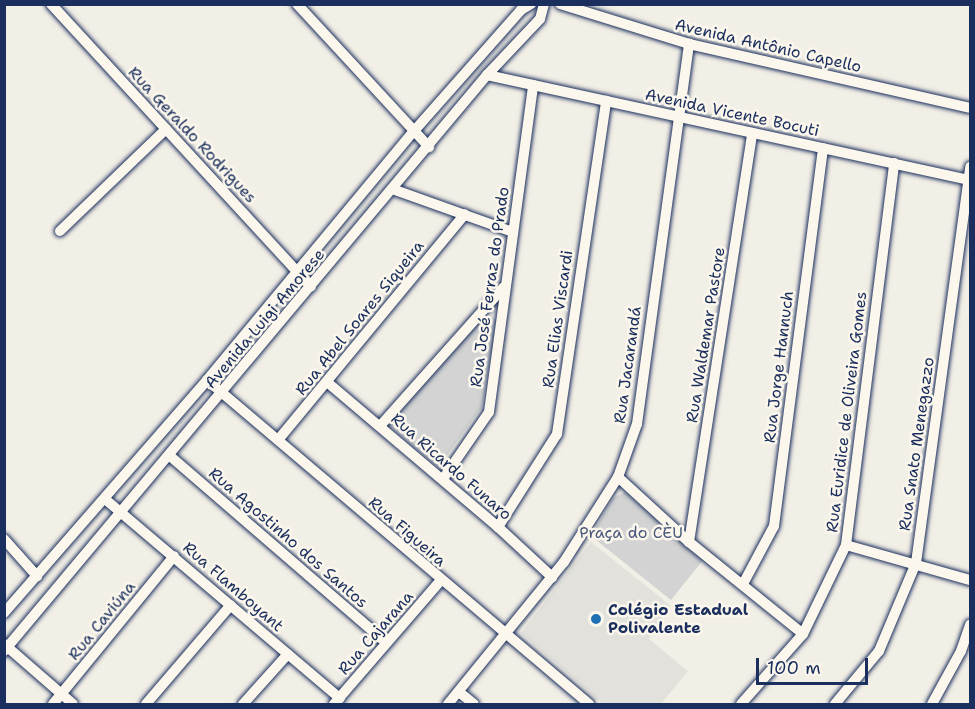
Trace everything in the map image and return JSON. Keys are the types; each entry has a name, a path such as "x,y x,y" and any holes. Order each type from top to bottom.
{"street":[{"name":"Rua Geraldo Rodrigues","path":"51,4 311,286"},
{"path":"297,4 429,147"},
{"name":"Avenida Luigi Amorese","path":"5,612 207,380 414,131 521,10 531,4"},
{"name":"Avenida Luigi Amorese","path":"6,647 170,456 488,75 540,19 544,4"},
{"name":"Avenida Antônio Capello","path":"560,4 689,44 970,108"},
{"name":"Rua Jacarandá","path":"448,705 552,577 618,477 637,424 677,116 689,44"},
{"name":"Avenida Vicente Bocuti","path":"488,75 969,180"},
{"name":"Rua José Ferraz do Prado","path":"443,479 489,412 532,85"},
{"name":"Rua Elias Viscardi","path":"498,527 557,434 606,101"},
{"path":"60,231 166,129"},
{"name":"Rua Waldemar Pastore","path":"689,542 752,132"},
{"name":"Rua Jorge Hannuch","path":"743,584 774,525 823,148"},
{"name":"Rua Euridice de Oliveira Gomes","path":"741,705 803,634 846,545 894,163"},
{"name":"Rua Snato Menegazzo","path":"835,705 879,651 916,564 970,167"},
{"path":"392,189 513,232"},
{"name":"Rua Abel Soares Siqueira","path":"278,440 465,214"},
{"path":"380,426 504,287"},
{"path":"486,308 501,315"},
{"name":"Rua Figueira","path":"207,380 589,705"},
{"name":"Rua Ricardo Funaro","path":"327,382 443,479 552,577"},
{"name":"Rua Agostinho dos Santos","path":"170,456 387,643"},
{"path":"618,477 689,542 803,634"},
{"name":"Rua Flamboyant","path":"105,499 122,511 288,654 337,701"},
{"path":"4,539 37,576"},
{"path":"846,545 970,580"},
{"name":"Rua Caviúna","path":"53,705 174,556"},
{"name":"Rua Cajarana","path":"337,701 441,581"},
{"path":"146,705 231,605"},
{"path":"932,705 970,625"},
{"path":"6,647 73,705"},
{"path":"243,705 288,654"},
{"path":"459,692 474,705"}],"shaded area":[{"name":"Colégio Estadual Polivalente","path":"591,542 670,605 649,639 688,671 661,704 603,704 521,633"}],"green space":[{"path":"482,313 497,320 482,407 438,468 388,425"},
{"name":"Praça do CÈU","path":"625,492 703,560 671,600 591,536 613,498"}],"place":[{"name":"Colégio Estadual Polivalente","path":"596,619"}]}
